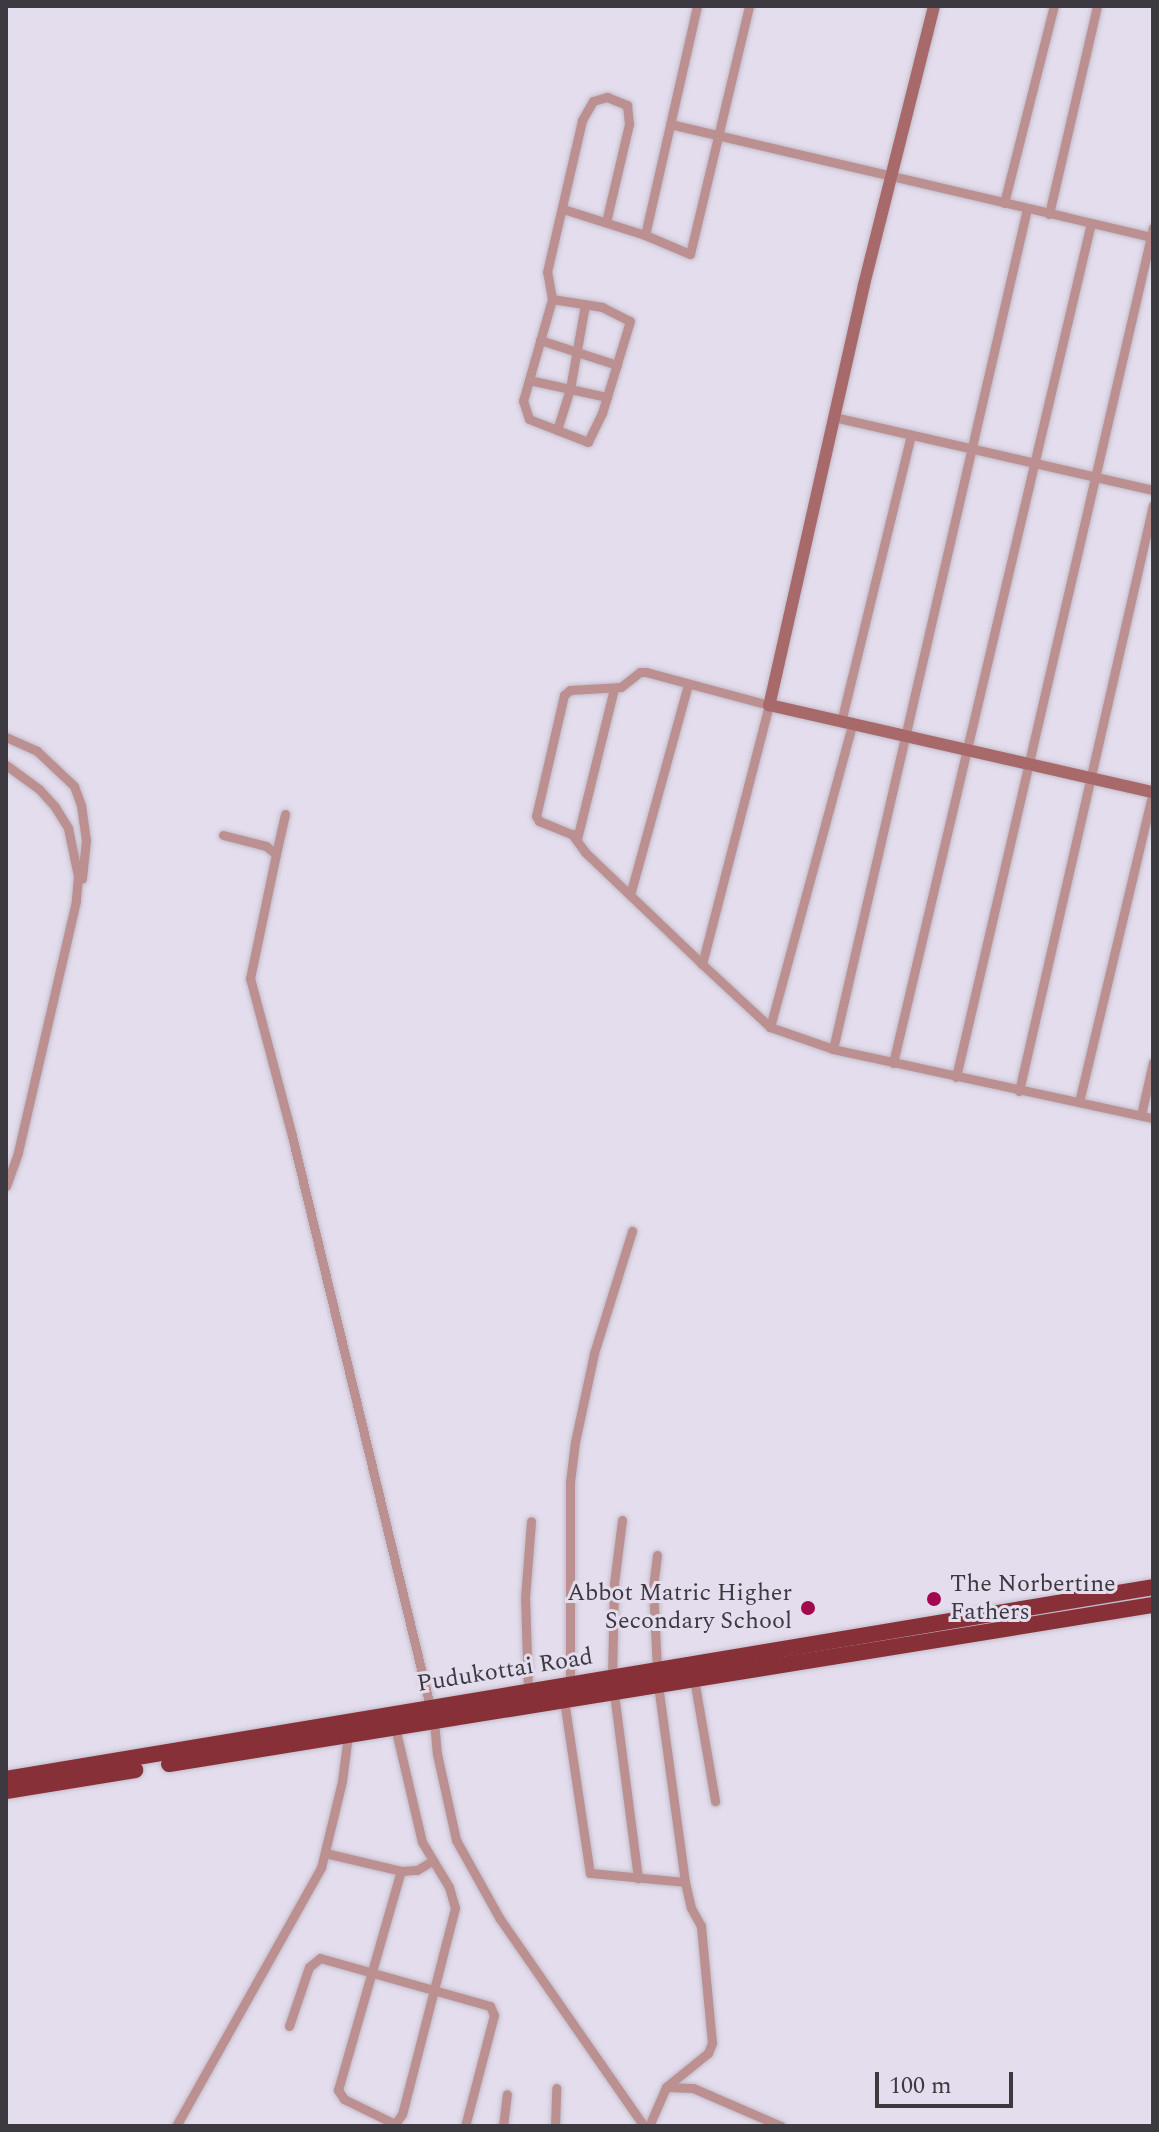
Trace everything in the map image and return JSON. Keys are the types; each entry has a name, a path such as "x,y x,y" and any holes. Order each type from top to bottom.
{"highway":[{"name":"Pudukottai Road","path":"658,1677 694,1679 1153,1587"},
{"name":"Pudukottai Road","path":"6,1779 826,1651 1153,1605"},
{"name":"Pudukottai Road","path":"6,1791 395,1727 432,1714 528,1691 567,1692"}],"street":[{"path":"645,235 697,6"},
{"path":"563,209 645,235 690,254 749,6"},
{"path":"702,964 769,705 834,417 934,6"},
{"path":"1004,203 1054,6"},
{"path":"1049,214 1097,6"},
{"path":"552,299 602,307 630,321 607,397 588,442 529,419 523,401 552,299 547,272 582,120 593,101 607,97 627,105 629,124 606,222"},
{"path":"670,124 1027,209 1152,234 956,1077"},
{"path":"833,1049 1027,209"},
{"path":"893,1063 1091,223"},
{"path":"557,430 570,389 585,305"},
{"path":"540,340 617,365"},
{"path":"529,380 607,397"},
{"path":"834,417 1153,490"},
{"path":"770,1027 846,723 911,435"},
{"path":"1019,1091 1153,505"},
{"path":"1079,1102 1153,792 966,752 640,672 614,688 570,690 564,695 536,816 539,821 577,839 585,852 770,1027 833,1049 1153,1118"},
{"path":"630,895 688,685"},
{"path":"577,839 614,688"},
{"path":"6,1186 18,1153 86,860 81,805 74,786 37,751 7,737"},
{"path":"6,765 39,789 68,828 78,876 76,901"},
{"path":"285,814 250,978 292,1136 432,1714 437,1754 456,1840 500,1919 646,2126 666,2087 708,2053 712,2043 701,1926 691,1908 685,1882 658,1677 653,1587 657,1555"},
{"path":"223,835 273,848 276,854"},
{"path":"1141,1115 1153,1062"},
{"path":"632,1231 594,1353 575,1442 570,1482 567,1692 590,1873 685,1882"},
{"path":"622,1520 614,1583 613,1685 638,1878"},
{"path":"528,1691 525,1598 531,1521"},
{"path":"694,1679 715,1801"},
{"path":"395,1727 422,1842 449,1887 455,1908 402,2114 395,2124 344,2099 338,2090 401,1871"},
{"path":"176,2126 321,1868 342,1781 348,1735"},
{"path":"325,1853 401,1871 417,1870 432,1861"},
{"path":"289,2026 314,1960 327,1958 494,2010 465,2126"},
{"path":"666,2087 693,2088 781,2126"},
{"path":"555,2126 556,2088"},
{"path":"503,2126 507,2094"}],"place":[{"name":"The Norbertine Fathers","path":"934,1599"},
{"name":"Abbot Matric Higher Secondary School","path":"808,1608"}]}
